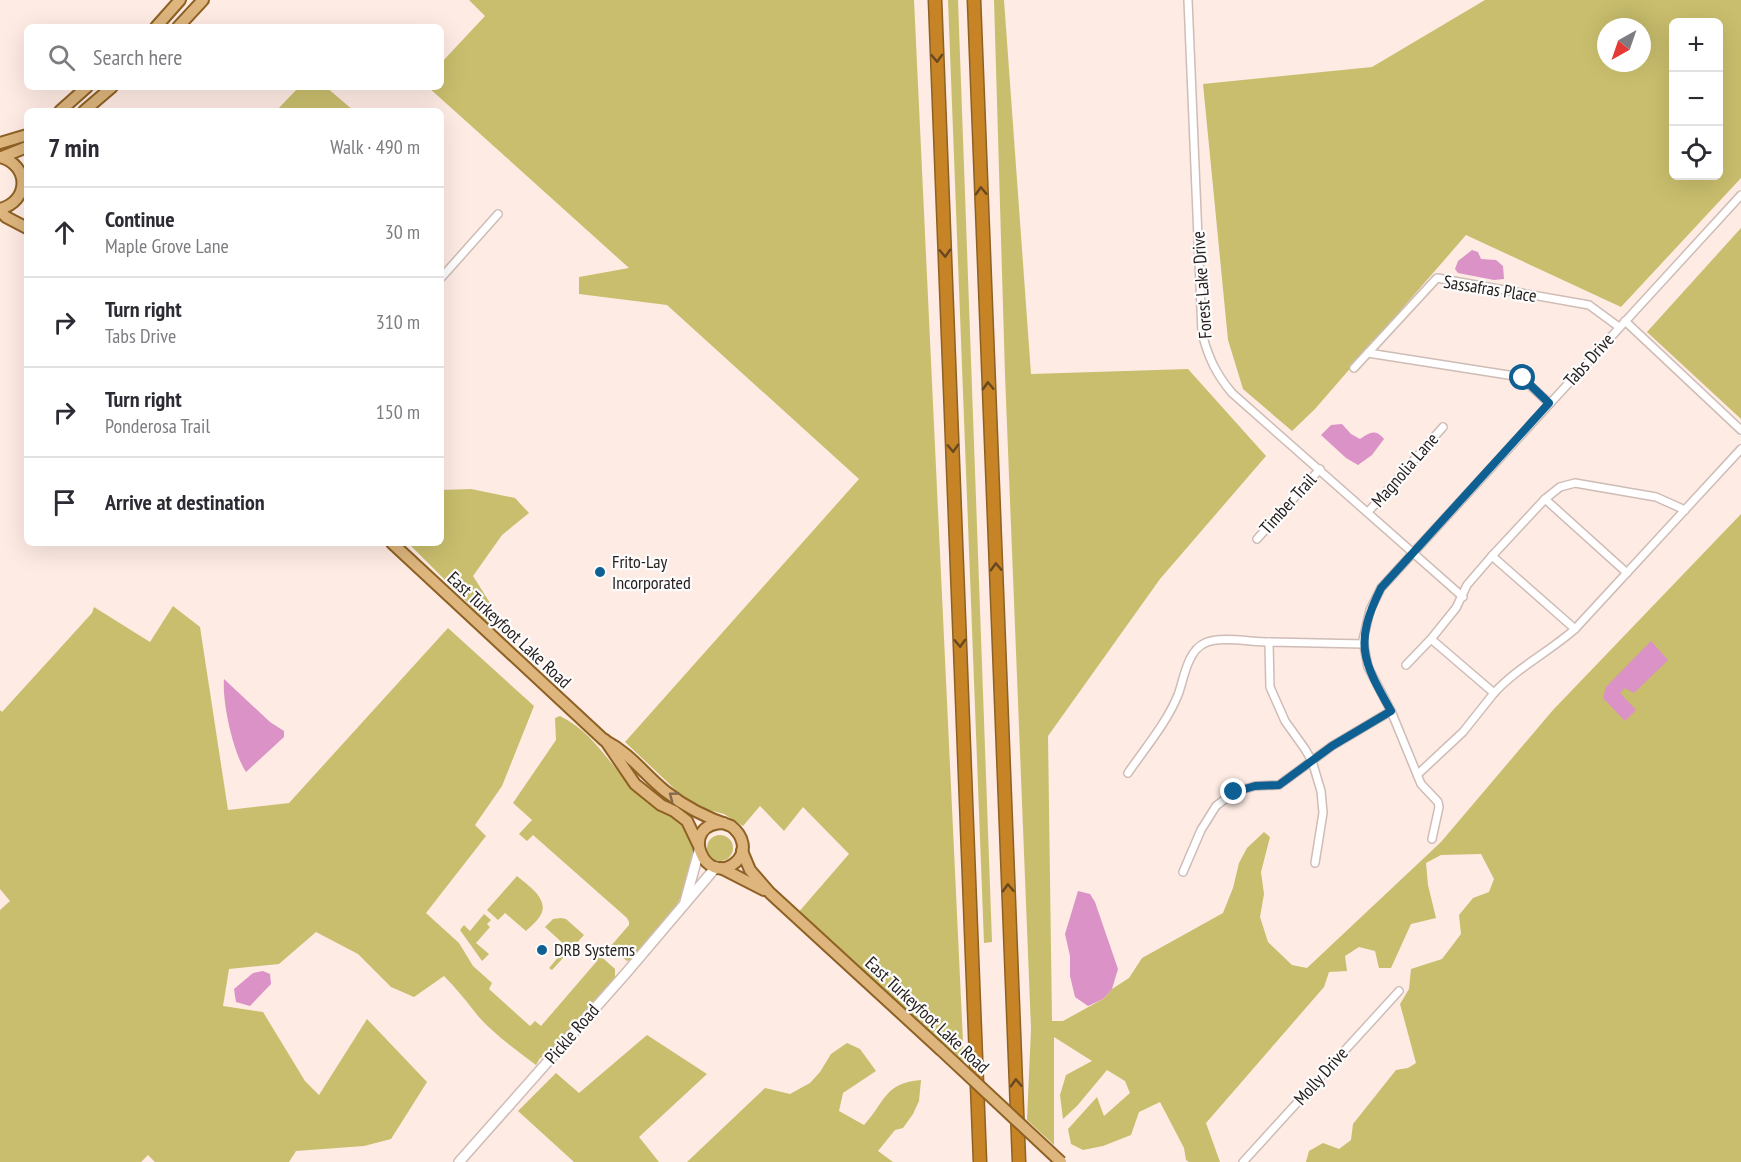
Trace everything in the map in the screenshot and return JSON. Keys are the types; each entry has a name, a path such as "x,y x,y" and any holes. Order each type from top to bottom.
{"highway":[{"path":"935,0 980,1162"},
{"path":"974,0 1019,1162"}],"main road":[{"path":"159,24 180,0"},
{"path":"181,24 203,0"},
{"path":"63,108 84,90"},
{"path":"88,108 108,90"},
{"path":"0,143 24,136"},
{"path":"1,157 24,148"},
{"path":"1,157 9,160 20,171 24,192 9,207 0,210 6,217 24,226"},
{"name":"East Turkeyfoot Lake Road","path":"395,546 604,740 636,784 661,805 687,821 699,847"},
{"name":"East Turkeyfoot Lake Road","path":"604,740 621,748 664,790 687,807 724,823"},
{"path":"724,823 737,830 741,836 742,851 734,863 718,868 707,863 699,847 700,837 710,826 724,823"},
{"name":"East Turkeyfoot Lake Road","path":"742,851 750,870 770,893 1061,1162"},
{"name":"East Turkeyfoot Lake Road","path":"718,868 770,893"}],"street":[{"name":"Forest Lake Drive","path":"1188,0 1202,333 1207,354 1218,376 1232,393 1463,597"},
{"name":"Tabs Drive","path":"1432,839 1439,807 1421,784 1391,711 1368,668 1364,644 1370,610 1381,588 1741,195"},
{"path":"444,275 498,214"},
{"name":"Sassafras Place","path":"1354,368 1437,278 1589,305 1622,324"},
{"path":"1622,324 1741,430"},
{"path":"1368,353 1521,377 1549,403"},
{"name":"Magnolia Lane","path":"1368,512 1443,427"},
{"path":"1418,774 1463,732 1510,676 1556,646 1575,629 1741,449"},
{"name":"Timber Trail","path":"1257,539 1320,469"},
{"path":"1406,665 1431,639 1463,597 1467,585 1492,556 1545,499 1560,487 1575,483 1656,496 1685,510"},
{"path":"1545,499 1627,573"},
{"path":"1492,556 1575,629"},
{"path":"1431,639 1494,693"},
{"path":"1128,773 1164,722 1178,696 1194,653 1202,644 1213,640 1364,644"},
{"path":"1269,642 1270,687 1276,704 1312,761 1321,790 1323,813 1315,863"},
{"path":"1183,872 1201,830 1216,806 1234,792 1255,786 1279,785 1312,761 1391,711"},
{"name":"Pickle Road","path":"684,904 699,847"},
{"name":"Pickle Road","path":"459,1162 718,868"},
{"name":"Molly Drive","path":"1244,1162 1399,991"}],"shaded area":[{"path":"469,0 914,0 964,1063 797,914 849,854 803,807 784,831 760,806 743,826 724,814 705,809 680,794 625,742 859,479 667,305 579,294 579,277 629,268 431,90 444,90 444,60 485,16"},
{"path":"948,0 958,0 992,942 984,943"},
{"path":"994,0 1004,0 1031,374 1188,369 1266,456 1160,579 1048,736 1052,1021 1063,1021 1103,999 1112,989 1129,978 1142,958 1223,913 1233,888 1239,863 1247,848 1264,832 1270,837 1261,872 1264,894 1260,917 1268,942 1292,965 1307,968 1441,842 1553,710 1741,514 1741,1162 1306,1162 1309,1151 1323,1143 1339,1149 1351,1140 1353,1124 1396,1070 1408,1068 1416,1063 1400,1004 1409,989 1411,969 1442,959 1461,934 1459,915 1473,898 1489,892 1494,879 1481,854 1441,855 1426,863 1428,885 1436,918 1411,924 1391,968 1379,968 1375,951 1359,947 1345,956 1347,971 1329,972 1324,987 1206,1123 1220,1162 1189,1162 1186,1160 1184,1148 1160,1102 1139,1112 1131,1135 1103,1146 1083,1150 1071,1144 1068,1129 1097,1097 1104,1116 1130,1093 1125,1081 1107,1070 1063,1119 1060,1095 1066,1075 1092,1061 1054,1037 1054,1145 1027,1120 1031,1029 1005,375"},
{"path":"1485,0 1741,0 1741,178 1621,307 1466,235 1315,409 1292,431 1243,389 1228,340 1203,84 1372,67"},
{"path":"296,90 330,90 350,108 279,108"},
{"path":"1741,228 1741,419 1647,332"},
{"path":"1472,250 1478,252 1481,259 1496,260 1503,266 1504,279 1494,280 1458,273 1455,269 1458,261"},
{"path":"1342,424 1351,434 1360,439 1369,433 1375,433 1384,439 1372,455 1358,465 1346,458 1321,435 1331,425"},
{"path":"471,489 515,498 529,513 502,535 473,576 490,603 500,629 490,625 411,546 444,546 444,490"},
{"path":"173,606 200,627 228,810 289,803 448,628 534,706 502,786 475,825 486,836 426,913 459,943 473,966 492,983 489,989 530,1026 535,1021 541,1026 597,961 594,953 597,953 615,969 615,978 548,1055 540,1058 536,1065 485,1023 444,976 414,997 391,987 358,954 316,932 279,964 229,969 223,1006 263,1012 305,1081 319,1095 367,1019 427,1082 391,1139 364,1146 296,1151 289,1162 155,1162 148,1155 141,1162 0,1162 0,910 10,901 0,889 0,710 2,712 92,613 94,607 150,642"},
{"path":"1651,641 1668,660 1634,693 1625,688 1620,693 1636,710 1625,721 1603,698 1606,687"},
{"path":"224,679 270,722 284,731 284,737 246,772 229,727"},
{"path":"560,716 590,738 641,795 680,822 689,834 693,846 691,871 675,908 656,934 632,959 627,961 610,947 629,925 627,918 533,835 527,841 519,834 532,820 513,803 556,740 555,718"},
{"path":"720,835 729,839 733,848 729,857 720,861 711,857 707,848 711,839"},
{"path":"517,876 535,891 543,906 539,917 526,931 505,913 498,920 487,910"},
{"path":"1078,891 1090,894 1095,902 1118,969 1112,989 1103,999 1088,1006 1075,997 1065,934"},
{"path":"484,914 491,920 487,924 490,927 476,943 489,954 482,961 460,930 464,925 470,931"},
{"path":"553,919 566,919 584,935 552,970 549,968 567,947 545,927"},
{"path":"263,971 270,974 271,984 250,1006 236,1002 234,989 253,973"},
{"path":"647,1035 707,1074 639,1137 659,1162 574,1162 518,1111 556,1073 579,1093"},
{"path":"847,1043 860,1049 876,1071 843,1093 839,1111 864,1125 893,1089 921,1080 919,1101 913,1114 903,1128 895,1130 878,1151 893,1162 687,1162 765,1088 790,1094 810,1083 831,1054"}],"place":[{"name":"Frito-Lay Incorporated","path":"600,572"},
{"name":"DRB Systems","path":"542,950"}],"route":[{"path":"1234,792 1255,786 1279,785 1332,746 1391,711 1368,668 1363,640 1370,610 1381,588 1549,403 1523,378"}]}
